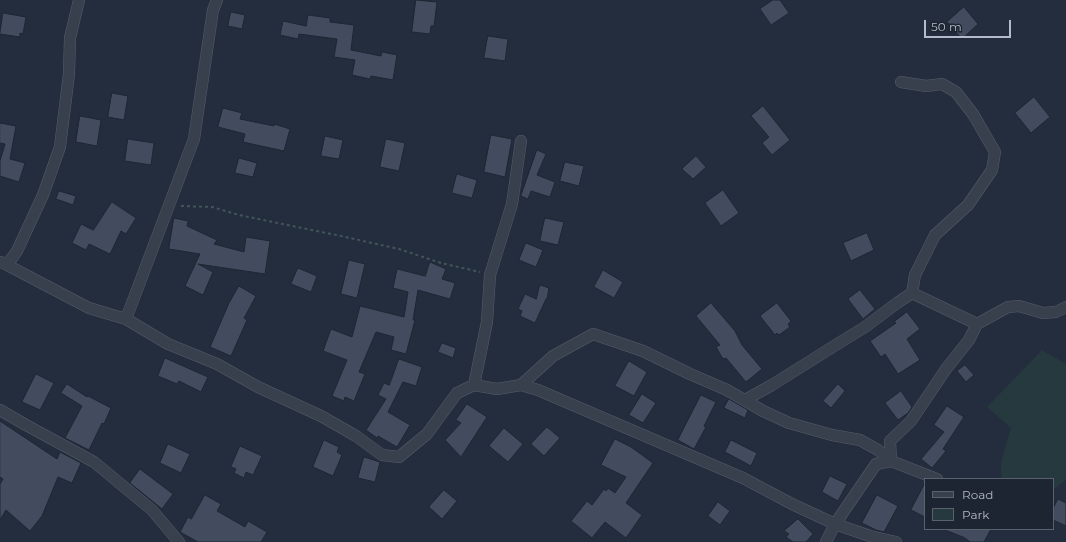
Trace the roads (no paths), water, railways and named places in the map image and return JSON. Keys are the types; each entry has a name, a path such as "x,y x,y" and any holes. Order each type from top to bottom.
{"street":[{"path":"79,0 70,38 69,74 60,147 43,195 17,251 3,263 89,308 126,319 168,344 217,364 258,387 321,416 356,436 382,455 399,458 427,434 457,393 474,385 496,389 521,385 538,390 711,463 835,524 870,536 896,542"},
{"path":"126,319 170,206 194,139 213,10 217,0"},
{"path":"745,400 772,385 865,327 912,293 915,274 935,235 968,205 992,170 995,152 973,114 956,92 942,84 926,86 901,82"},
{"path":"474,385 487,322 490,275 512,204 521,141"},
{"path":"912,293 977,324"},
{"path":"891,461 890,442 911,421 946,369 969,340 977,324 1008,307 1020,306 1043,313 1056,312 1066,307"},
{"path":"521,385 553,356 594,334 643,351 727,390 763,411 789,423 832,436 860,440 878,450 891,461 934,478"},
{"path":"0,410 94,462 152,510 179,542"},
{"path":"826,542 835,524 876,464 891,461"}]}
